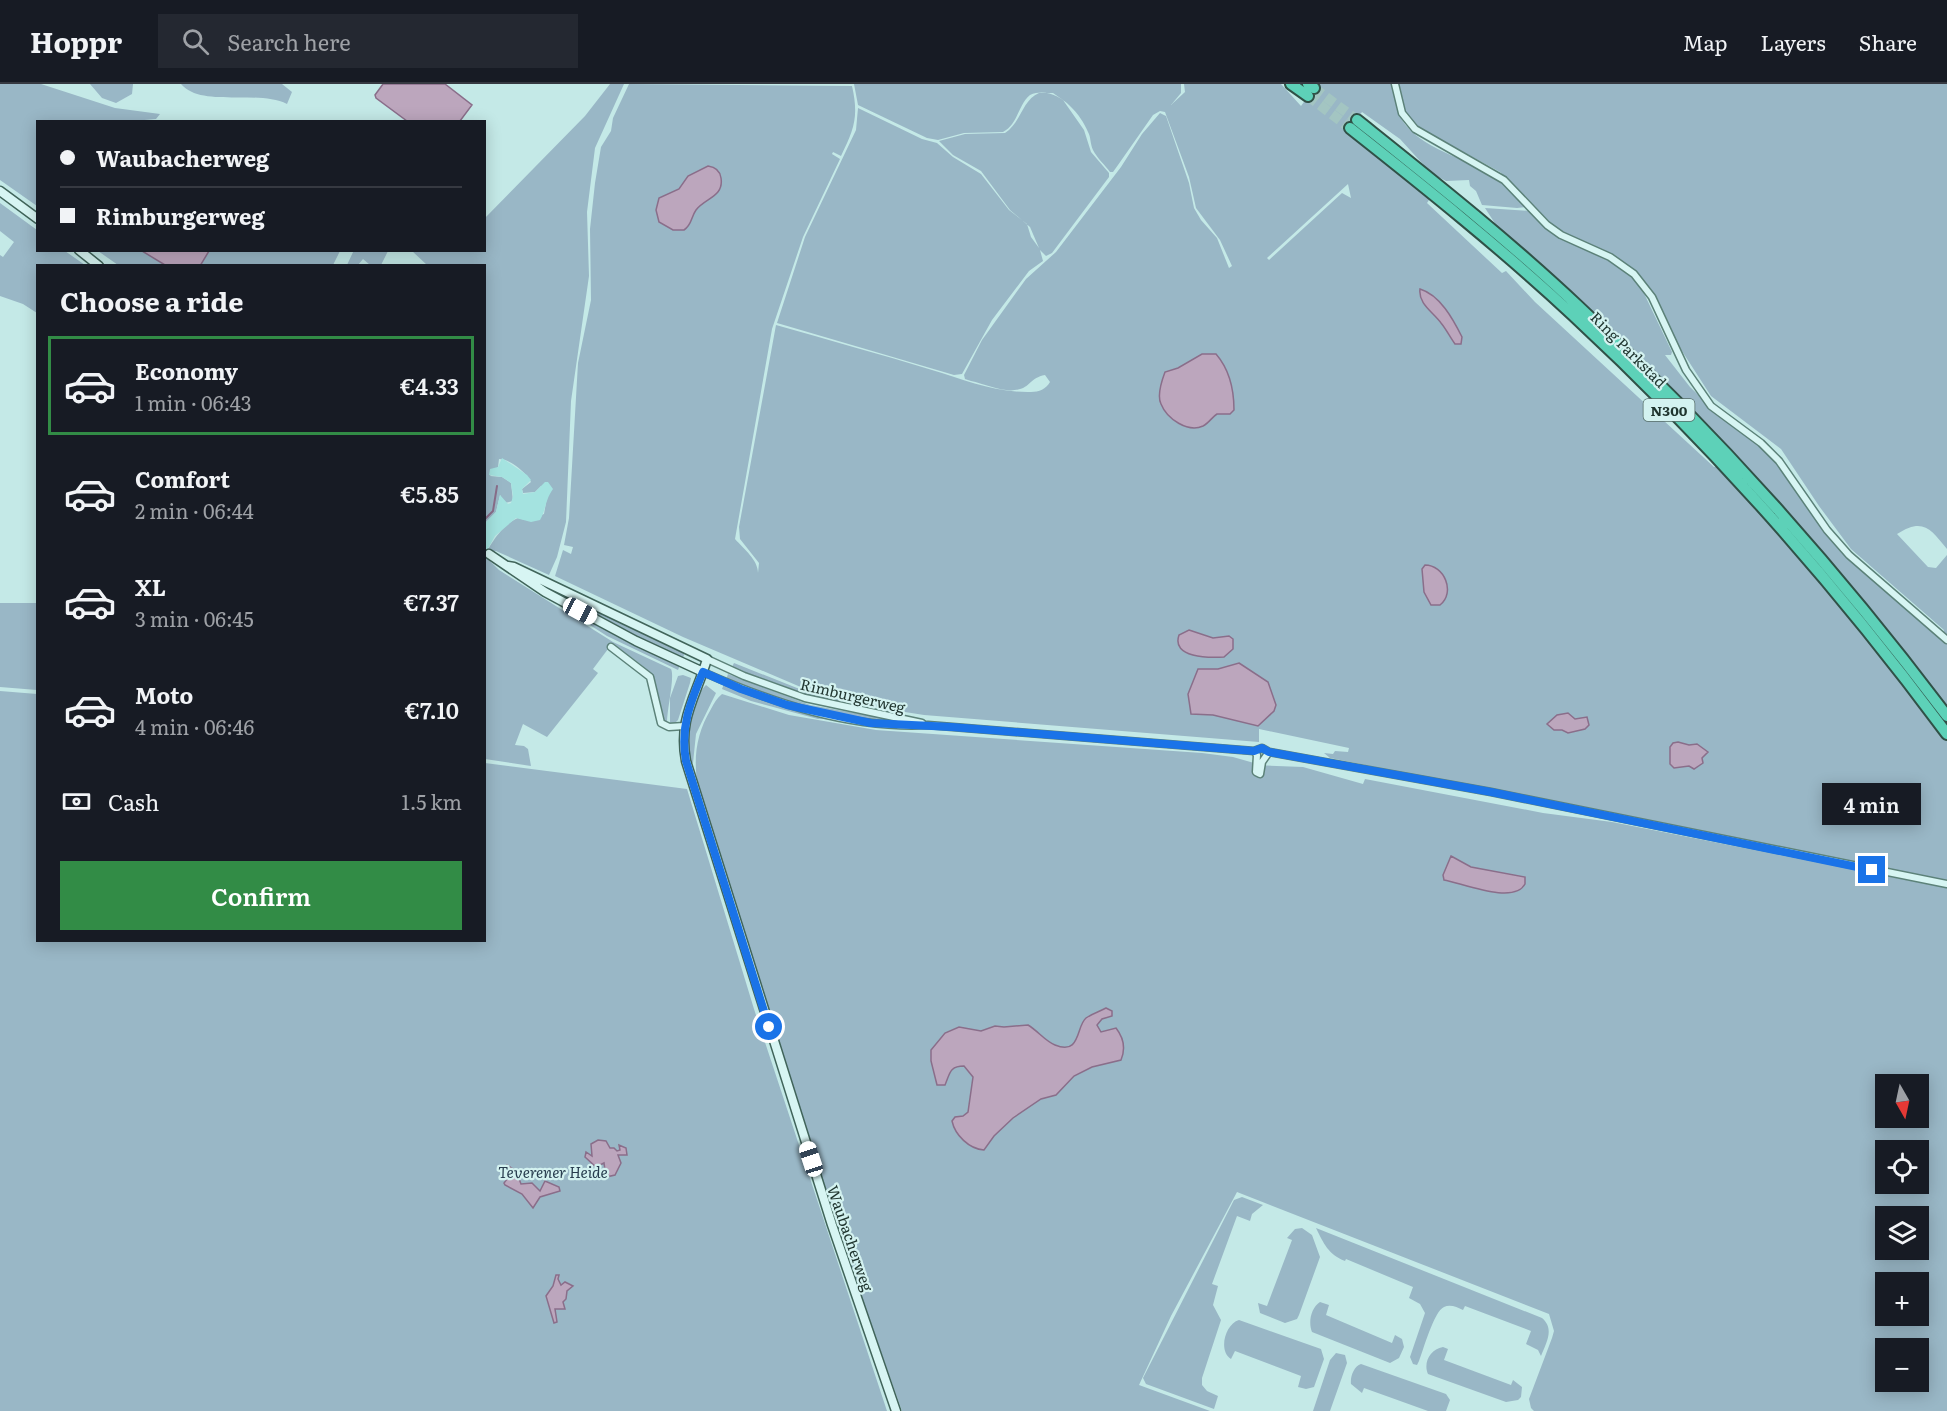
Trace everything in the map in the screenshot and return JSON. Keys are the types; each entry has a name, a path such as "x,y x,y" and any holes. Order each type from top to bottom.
{"highway":[{"path":"1292,84 1310,89"},
{"name":"Ring Parkstad","path":"1947,716 1835,575 1754,485 1656,383 1579,307 1528,261 1353,124 1520,267 1640,381 1726,469 1860,622 1947,734"}],"street":[{"path":"1395,84 1402,113 1415,129 1504,180 1547,225 1561,236 1610,257 1631,270 1647,288 1686,370 1711,406 1761,442 1779,461 1834,538 1850,555 1947,640"},
{"path":"0,191 36,218"},
{"path":"82,252 96,264"},
{"path":"489,554 544,592 636,641 703,672"},
{"path":"508,566 706,659"},
{"path":"611,647 650,677 661,723 669,727 684,726"},
{"name":"Waubacherweg","path":"706,659 688,708 684,726 685,754 696,796 832,1225 897,1411"},
{"name":"Rimburgerweg","path":"706,659 804,698 928,725"},
{"name":"Rimburgerweg","path":"703,672 764,698 871,723 928,725 1254,751 1262,748 1269,752 1491,792 1947,884"},
{"path":"1254,751 1257,755 1258,773 1269,752"}],"green space":[{"path":"0,84 41,84 115,108 160,114 156,119 145,120 36,120 36,205 0,180"},
{"path":"90,84 133,84 132,94 116,103 102,98"},
{"path":"181,84 282,84 292,92 287,104 261,98 202,95 190,91"},
{"path":"610,84 624,84 595,148 587,212 589,276 571,401 566,522 557,557 549,575 496,551 491,552 488,559 499,570 613,642 671,669 671,686 667,723 660,713 655,686 650,674 637,662 611,645 593,669 598,673 547,737 523,724 515,745 528,749 531,766 486,759 486,552 499,533 512,521 518,518 525,520 544,514 547,497 541,486 535,492 523,493 522,489 531,482 529,478 513,464 499,459 498,467 490,476 502,477 511,483 513,501 505,503 500,495 496,512 486,522 486,264 426,264 413,252 486,252 486,217 585,116"},
{"path":"629,84 852,86 855,115 852,130 841,156 833,152 832,154 840,159 803,237 772,329 735,539 753,559 758,573 759,563 740,539 739,527 776,325 993,388 1018,392 1042,390 1050,382 1045,375 1036,378 1024,388 1008,390 965,379 964,375 982,340 1026,279 1056,252 1121,167 1142,134 1160,113 1166,116 1189,183 1194,208 1217,238 1229,268 1232,266 1220,240 1196,208 1189,177 1165,112 1160,111 1153,115 1113,172 1110,172 1093,150 1089,134 1079,116 1065,102 1048,93 1030,95 1012,124 1003,132 964,133 938,140 927,138 858,105 854,84 1181,84 1181,93 1171,105 1185,92 1184,84 1281,84 1301,106 1317,84 1392,84 1400,116 1410,130 1432,146 1493,175 1507,185 1526,207 1482,205 1476,191 1470,186 1469,180 1446,181 1431,173 1400,139 1362,112 1347,133 1431,197 1427,203 1502,273 1506,271 1535,302 1714,467 1718,466 1824,584 1947,741 1947,881 1330,758 1324,753 1348,752 1349,748 1259,729 1259,742 924,715 886,709 803,688 683,637 555,576 563,550 571,554 573,547 564,545 569,518 578,363 591,300 590,229 601,147 611,131 613,118","holes":["1348,184 1351,198 1342,193 1269,260 1267,258"]},
{"path":"1399,84 1947,84 1947,549 1931,531 1920,526 1914,526 1897,534 1928,567 1936,568 1947,555 1947,710 1647,365 1496,225 1485,208 1531,211 1558,237 1616,264 1640,285 1672,352 1671,355 1665,355 1690,387 1712,408 1756,441 1787,476 1827,534 1943,634 1944,630 1851,549 1781,449 1711,396 1671,334 1652,292 1639,274 1614,255 1575,239 1556,228 1500,172 1418,127 1405,113"},
{"path":"1039,93 1053,93 1063,100 1084,130 1091,152 1109,173 1109,177 1052,253 1046,256 1040,250 1043,261 1029,271 992,320 962,374 954,375 777,323 805,237 856,130 858,108 922,139 937,143 953,157 981,174 1009,210 1021,219 1010,210 981,171 953,155 939,141 965,134 1005,133 1015,124 1033,96","holes":["1027,225 1030,227 1039,248 1031,237"]},
{"path":"0,203 36,229 36,252 66,252 84,264 36,264 36,312 23,304 0,296 0,255 3,257 14,242 0,231"},
{"path":"99,252 144,252 163,264 117,264"},
{"path":"208,252 340,252 334,264 201,264"},
{"path":"353,252 388,252 382,264 369,264 363,259 359,264 347,264"},
{"path":"550,589 685,652 682,661 549,591"},
{"path":"551,600 680,665 678,670 607,636"},
{"path":"0,603 36,603 36,690 0,687"},
{"path":"734,663 797,688 884,711 845,706 806,695 732,667"},
{"path":"728,674 810,705 905,722 859,718 814,709 726,680"},
{"path":"678,676 691,678 690,683 678,720 670,724 670,698"},
{"path":"724,684 783,707 827,718 818,719 751,701 722,689"},
{"path":"706,685 716,693 696,734 693,763 690,762 689,753 690,721 695,701"},
{"name":"Teverener Heide","path":"0,691 36,694 36,942 486,942 486,763 687,789 754,1009 887,1411 0,1411"},
{"path":"722,694 789,715 876,730 1202,753 1233,757 1254,763 1254,765 1303,767 1363,784 1365,779 1543,813 1612,822 1947,888 1947,1411 1534,1411 1529,1399 1554,1331 1549,1314 1237,1192 1171,1316 1139,1385 1210,1411 902,1411 840,1236 698,787 697,747 702,728 714,703"},
{"path":"1242,1197 1263,1205 1252,1214 1250,1221 1237,1216 1212,1284 1218,1286 1213,1305 1221,1320 1202,1378 1202,1385 1207,1391 1218,1396 1214,1409 1146,1384 1143,1378 1234,1200"},
{"path":"1302,1228 1312,1235 1320,1257 1297,1319 1285,1323 1260,1313 1258,1303 1267,1306 1292,1240 1287,1238 1295,1229"},
{"path":"1316,1228 1542,1318 1549,1331 1541,1356 1538,1350 1526,1344 1531,1331 1465,1306 1463,1310 1449,1306 1440,1310 1436,1316 1419,1361 1417,1365 1413,1364 1410,1357 1425,1313 1420,1304 1409,1298 1413,1287 1334,1255 1327,1248"},
{"path":"1320,1302 1329,1305 1326,1315 1392,1343 1395,1335 1402,1339 1404,1347 1399,1358 1390,1363 1312,1332 1311,1316 1314,1308"},
{"path":"1239,1320 1321,1349 1324,1359 1314,1387 1306,1389 1298,1387 1301,1376 1235,1351 1231,1359 1225,1350 1225,1338 1230,1327"},
{"path":"1438,1348 1448,1349 1444,1360 1511,1385 1513,1380 1522,1387 1521,1397 1518,1400 1506,1402 1428,1374 1426,1365 1429,1357"},
{"path":"1336,1353 1345,1355 1347,1363 1330,1411 1313,1411 1330,1360"},
{"path":"1361,1364 1446,1394 1450,1400 1446,1411 1428,1411 1364,1388 1362,1393 1351,1384 1354,1369"}],"sand":[{"path":"502,458 527,475 531,480 522,489 523,494 535,492 545,482 548,482 553,489 540,520 531,522 516,518 495,536 486,552 486,522 496,512 500,495 508,504 511,503 513,496 511,483 502,477 489,475 490,469 498,467"}],"shaded area":[{"path":"383,84 445,84 472,105 461,120 406,120 375,95"},
{"path":"708,166 720,173 720,189 696,210 687,228 673,230 659,222 656,210 659,198 679,189 688,176"},
{"path":"144,252 208,252 201,264 163,264"},
{"path":"1420,289 1434,296 1445,308 1462,337 1461,344 1455,344 1443,325 1421,299"},
{"path":"1202,354 1216,354 1224,366 1232,387 1234,410 1230,414 1217,414 1203,426 1191,428 1173,419 1164,410 1160,401 1160,388 1165,372 1178,368"},
{"path":"1425,565 1438,569 1446,580 1447,593 1440,605 1431,605 1424,592 1422,569"},
{"path":"1189,630 1213,638 1229,636 1233,639 1233,649 1224,657 1201,657 1186,652 1178,643 1179,635"},
{"path":"1239,663 1268,682 1276,705 1274,711 1258,726 1213,715 1191,714 1188,694 1198,669 1218,669"},
{"path":"1568,713 1575,719 1587,717 1589,725 1585,729 1568,733 1554,730 1547,724 1557,715"},
{"path":"1673,743 1689,745 1697,744 1708,752 1702,758 1703,763 1694,769 1689,766 1674,768 1670,764 1670,747"},
{"path":"1451,856 1471,867 1525,877 1525,884 1519,890 1499,893 1444,880 1443,875"},
{"path":"1106,1008 1112,1011 1112,1016 1102,1019 1097,1025 1101,1032 1116,1028 1122,1039 1123,1056 1121,1060 1092,1067 1074,1076 1056,1095 1041,1099 1013,1118 994,1136 984,1150 973,1147 959,1136 952,1121 955,1117 963,1116 968,1112 973,1077 964,1066 959,1066 951,1071 945,1085 937,1085 931,1061 931,1050 945,1033 959,1027 981,1031 995,1026 1028,1025 1051,1043 1069,1047 1074,1043 1086,1018"},
{"path":"598,1140 606,1141 610,1148 617,1151 620,1150 619,1145 626,1148 627,1155 618,1155 621,1163 615,1175 606,1177 604,1163 596,1167 585,1157 586,1152 592,1156 591,1144"},
{"path":"507,1165 516,1171 521,1184 532,1183 540,1191 545,1181 559,1187 560,1191 540,1197 533,1208 522,1194 505,1185 510,1175 504,1167"},
{"path":"556,1275 559,1275 561,1285 565,1282 573,1286 567,1291 563,1302 565,1309 555,1309 557,1322 554,1323 546,1296 553,1286"}],"waterway":[{"path":"486,518 493,511 497,486"}],"tunnel":[{"path":"1314,88 1357,120"},
{"path":"1308,96 1350,128"}],"route":[{"path":"769,1027 706,829 683,748 688,708 703,672 741,689 787,705 871,723 928,725 1254,751 1262,748 1269,752 1385,771 1872,870"}]}
